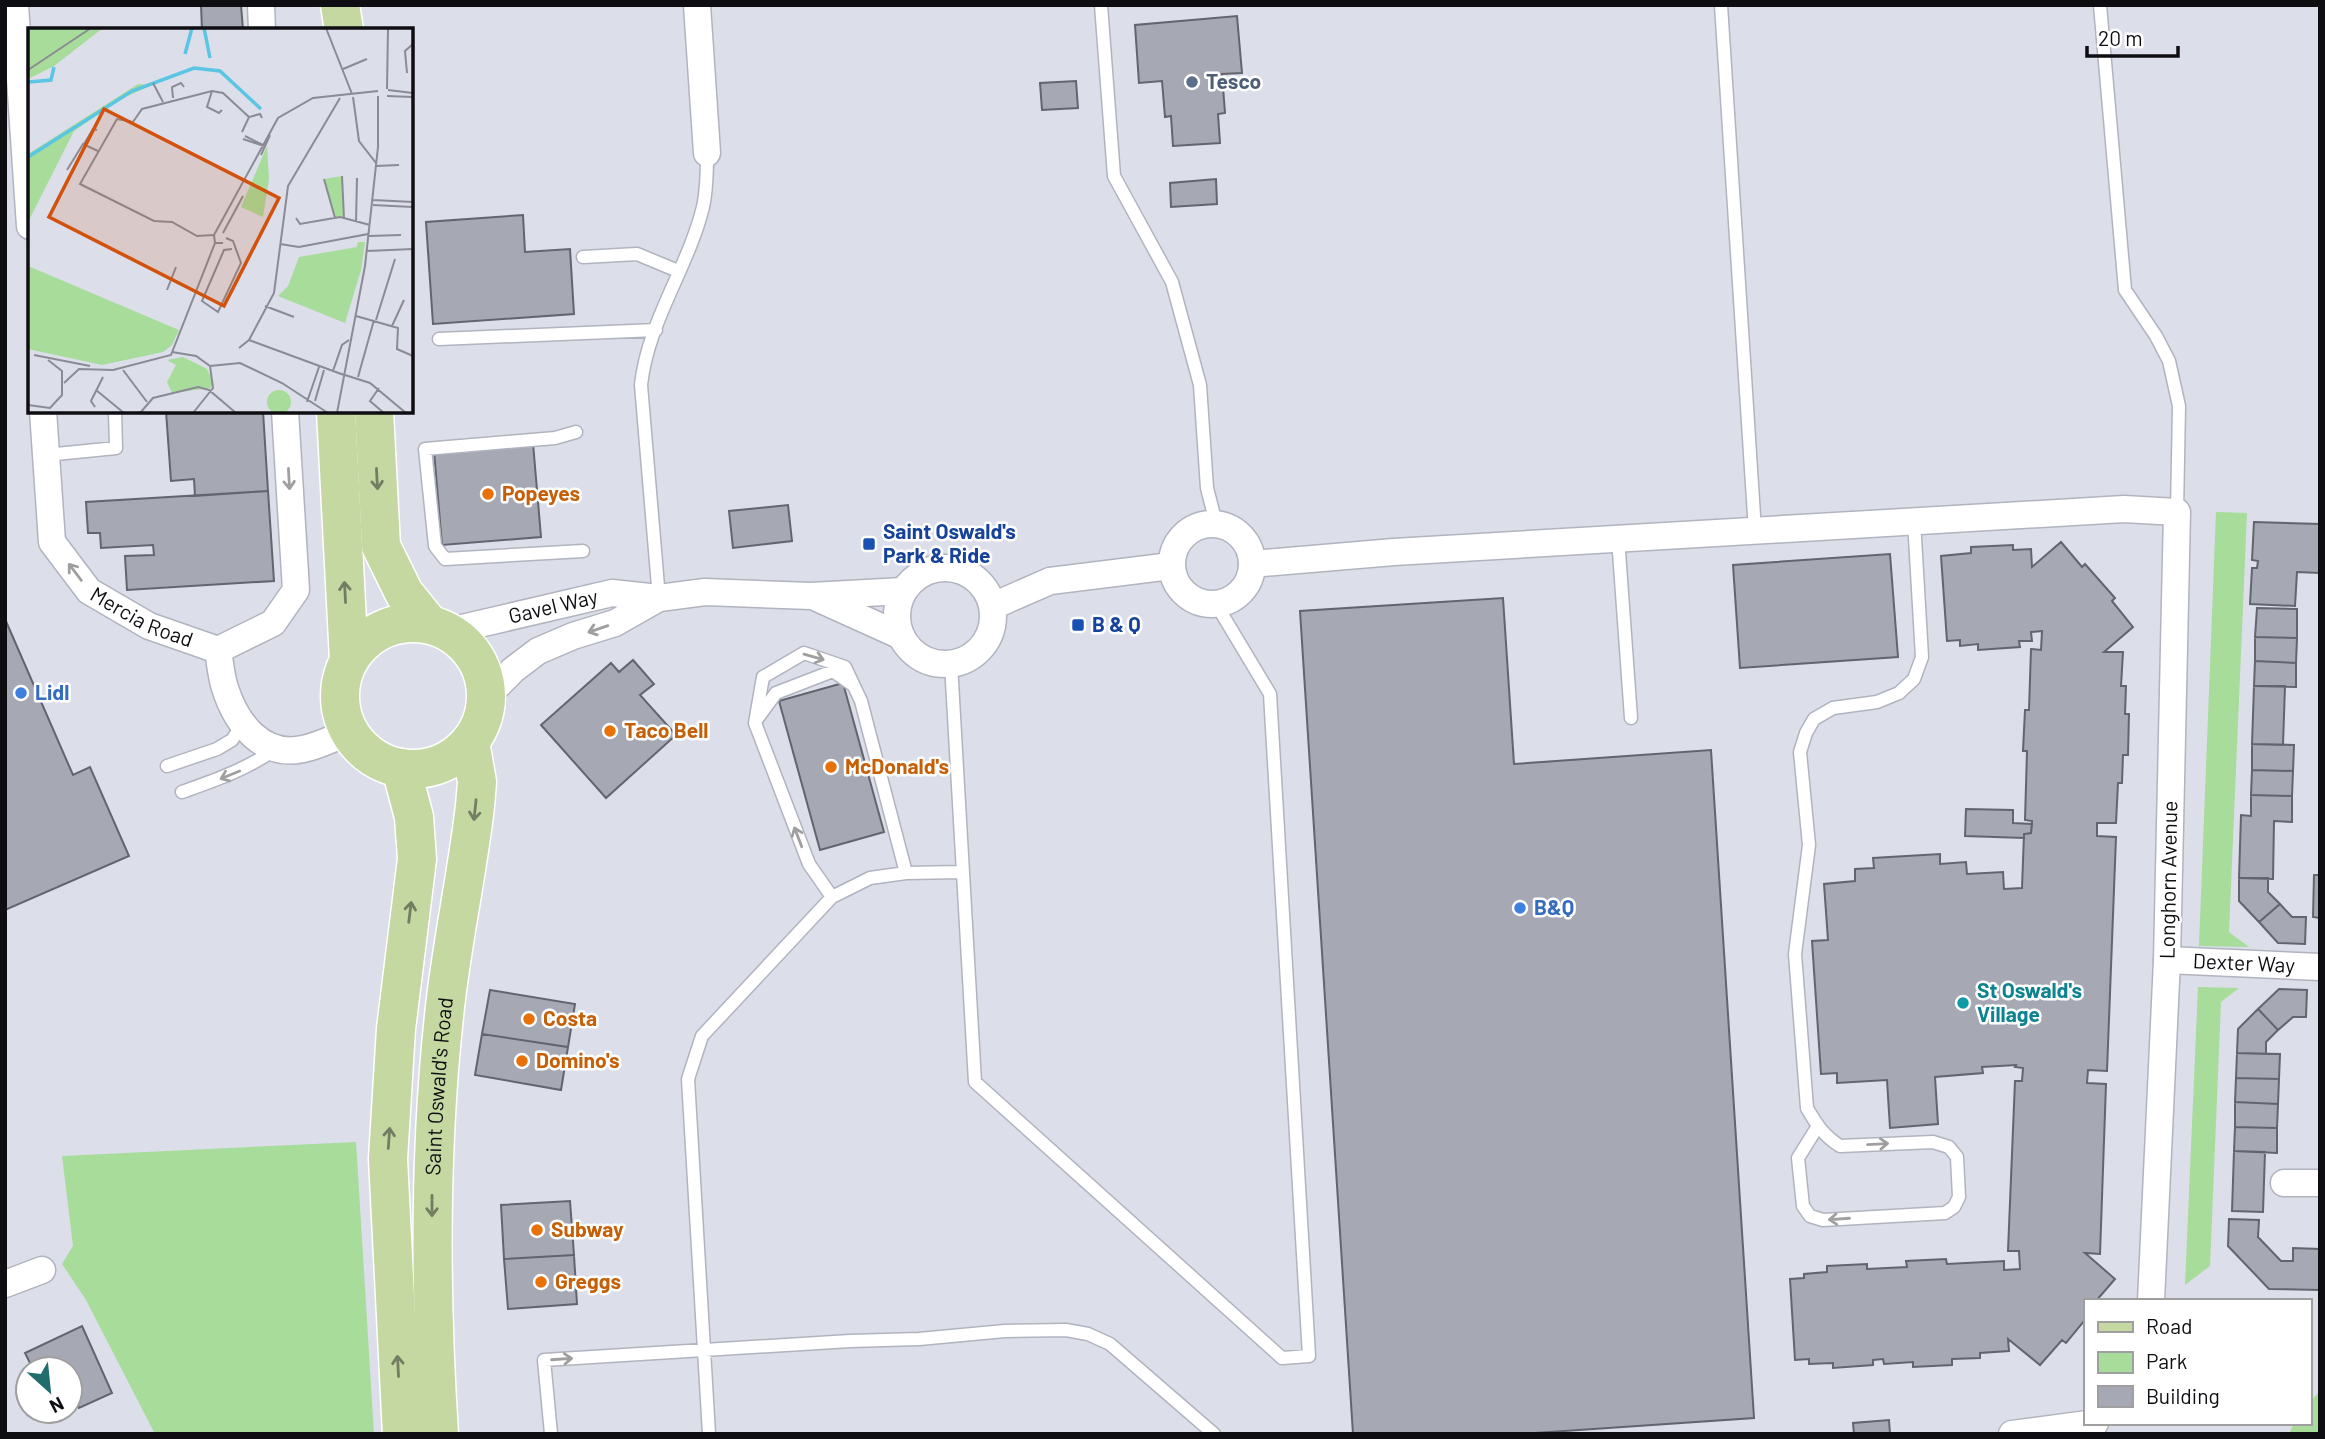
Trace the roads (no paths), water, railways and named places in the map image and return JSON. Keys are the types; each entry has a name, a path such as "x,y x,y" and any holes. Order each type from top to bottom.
{"main road":[{"path":"323,28 324,5"},
{"path":"340,5 344,28"},
{"path":"336,413 349,660"},
{"path":"374,413 381,546 404,593 439,628 461,640 478,662 486,696 480,726 470,743 444,762 417,769 401,768 378,760 357,743 349,732 340,708 341,681 349,660 363,642 388,626 405,622 439,628"},
{"name":"Saint Oswald's Road","path":"439,1434 432,1294 432,1171 444,1014 475,806 477,782 470,743"},
{"path":"401,768 411,800 417,834 417,859 396,1029 388,1159 402,1434"}],"street":[{"path":"15,5 28,197"},
{"path":"261,5 262,28"},
{"path":"697,5 707,153"},
{"name":"Mercia Road","path":"43,413 52,542 89,591 149,626 218,650 273,623 296,590 285,413"},
{"path":"1252,564 1394,552 2124,509 2177,512"},
{"name":"Longhorn Avenue","path":"2151,1299 2167,960 2177,512"},
{"path":"1216,523 1241,535 1249,547 1252,564 1250,578 1242,590 1231,599 1216,604 1202,603 1189,598 1179,587 1172,575 1171,566 1175,547 1182,536 1201,524 1216,523"},
{"path":"993,606 1050,581 1171,566"},
{"path":"942,567 959,569 974,577 986,589 993,606 994,621 989,638 979,651 965,661 934,663 916,656 905,643 898,628 897,608 903,591 914,578 942,567"},
{"path":"486,696 538,651 573,636 615,623 659,598 705,592 811,596 903,591"},
{"name":"Gavel Way","path":"439,628 612,593 659,598"},
{"path":"811,596 901,636"},
{"name":"Mercia Road","path":"218,650 225,688 243,725 255,739 274,750"},
{"path":"274,750 301,750 349,732"},
{"name":"Dexter Way","path":"2167,960 2320,967"},
{"path":"2284,1184 2320,1183"},
{"path":"5,1284 42,1270"},
{"path":"2012,1434 2084,1424"}],"lane":[{"path":"1101,5 1114,176 1172,282 1200,385 1207,488 1216,523"},
{"path":"1721,5 1755,531"},
{"path":"2100,5 2125,290 2169,360 2179,406 2177,512"},
{"path":"659,598 641,385 643,365 664,303 703,207 707,153"},
{"path":"583,257 638,254 678,271"},
{"path":"439,339 656,330"},
{"path":"46,455 116,449 116,413"},
{"path":"576,432 555,438 425,450 435,546 444,559 583,551"},
{"path":"1818,1126 1798,1158 1803,1206 1810,1216 1823,1220 1945,1213 1954,1207 1959,1197 1957,1157 1949,1147 1933,1142 1840,1146 1828,1138 1818,1126 1807,1108 1795,954 1809,845 1800,752 1814,719 1833,708 1888,698 1899,693 1914,679 1922,657 1914,521"},
{"path":"1618,538 1631,718"},
{"path":"951,664 975,1082 1282,1358 1309,1356 1270,694 1216,604"},
{"path":"831,897 809,864 755,723 763,677 804,653 845,667 861,701 906,873"},
{"path":"755,723 776,693 833,671 854,686"},
{"path":"167,766 217,749 232,740 243,725"},
{"path":"182,792 232,775 274,750"},
{"path":"709,1434 688,1079 702,1036 831,897 870,878 906,873 962,872"},
{"path":"551,1434 544,1360 919,1339 1005,1331 1066,1330 1088,1334 1110,1344 1214,1434"}],"place":[{"name":"Tesco","path":"1192,82"},
{"name":"Popeyes","path":"488,494"},
{"name":"Saint Oswald's Park & Ride","path":"869,544"},
{"name":"B & Q","path":"1078,625"},
{"name":"Lidl","path":"21,693"},
{"name":"Taco Bell","path":"610,731"},
{"name":"McDonald's","path":"831,767"},
{"name":"B&Q","path":"1520,908"},
{"name":"St Oswald's Village","path":"1963,1003"},
{"name":"Costa","path":"529,1019"},
{"name":"Domino's","path":"522,1061"},
{"name":"Subway","path":"537,1230"},
{"name":"Greggs","path":"541,1282"}]}
